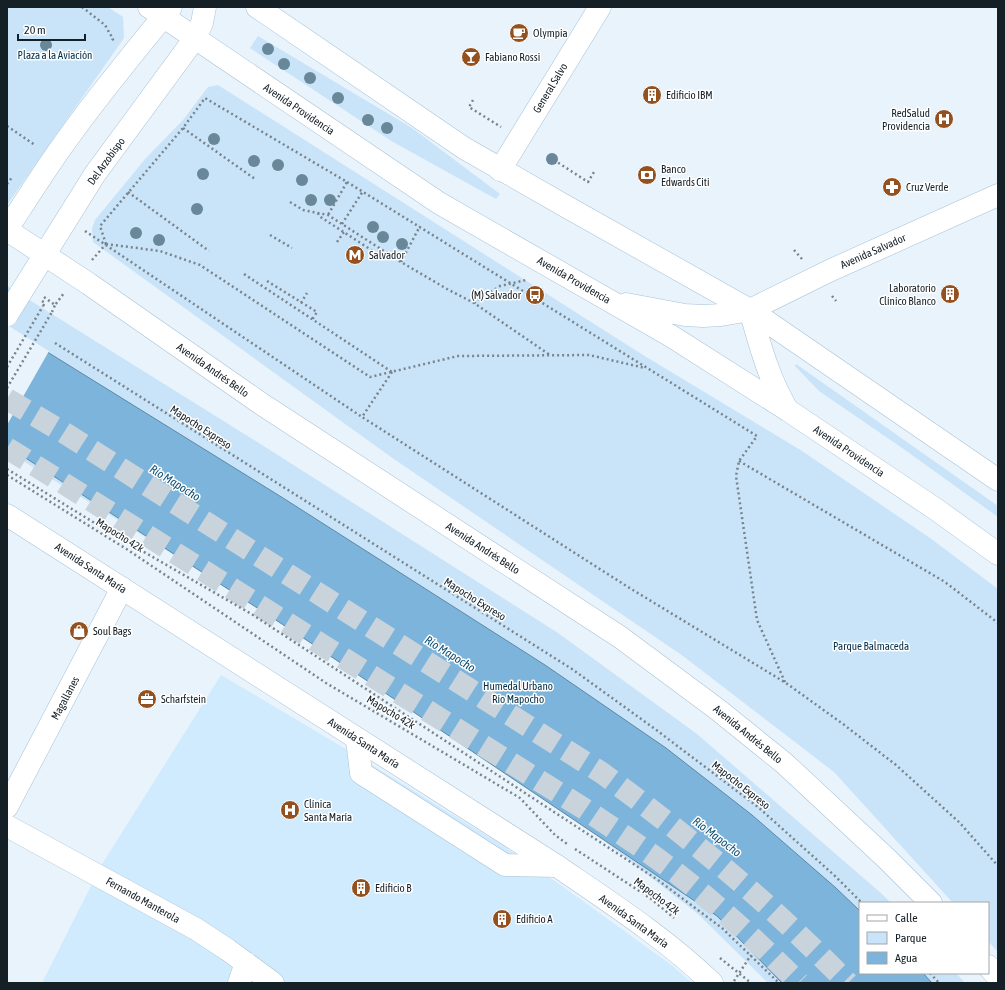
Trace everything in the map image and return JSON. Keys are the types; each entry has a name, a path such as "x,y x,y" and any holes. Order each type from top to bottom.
{"main road":[{"name":"Del Arzobispo","path":"7,316 44,254 95,174 195,38 202,23 205,7"},
{"path":"257,7 439,131 500,170 750,310 998,480"},
{"name":"Avenida Providencia","path":"161,10 195,38 439,203 671,336 789,411 937,510 998,554"},
{"path":"7,230 43,173 134,52 161,10"},
{"name":"General Salvo","path":"500,170 600,11"},
{"name":"Avenida Salvador","path":"612,302 685,315 721,315 750,310 829,271 998,195"},
{"name":"Avenida Andrés Bello","path":"7,230 263,405 620,637 658,664 717,708 784,763 887,859 930,902"},
{"path":"750,310 763,357 771,378 789,411"},
{"name":"Avenida Santa María","path":"7,515 557,866 619,908 662,940 706,981"},
{"name":"Magallanes","path":"7,807 122,588"},
{"name":"Fernando Manterola","path":"7,826 196,929 243,973 273,983"},
{"path":"989,967 998,977"}],"path":[{"path":"82,7 105,25 113,39"},
{"path":"786,683 757,620 736,476 739,461 757,436 510,284 363,191 205,98 183,128 100,226 106,244 362,416 628,587 786,683 896,765 960,823 998,866"},
{"path":"473,100 469,108 505,130"},
{"path":"7,126 35,145"},
{"path":"183,128 255,179"},
{"path":"554,160 588,182 594,172"},
{"path":"328,215 347,182"},
{"path":"342,224 363,191"},
{"path":"128,192 209,251"},
{"path":"290,202 303,210 328,215 401,262 474,303 551,355"},
{"path":"318,213 319,216 379,255 382,250"},
{"path":"401,262 420,226"},
{"path":"337,242 344,232"},
{"path":"270,235 292,248"},
{"path":"106,244 160,251 200,265 370,377 458,356 589,355 650,369"},
{"path":"794,250 805,263"},
{"path":"474,303 500,286 558,272"},
{"path":"244,274 392,372"},
{"path":"267,281 317,312 312,320"},
{"path":"281,299 285,293"},
{"path":"301,302 307,293"},
{"path":"832,296 836,301"},
{"path":"7,366 45,303"},
{"path":"7,388 55,305"},
{"name":"Mapocho Expreso","path":"55,343 572,669 655,729 758,807 835,876 861,902"},
{"path":"362,416 392,372"},
{"path":"739,461 945,582 998,623"},
{"path":"7,469 106,530 260,620 658,880 722,928 779,983"},
{"name":"Mapocho 42k","path":"7,475 128,550 326,683 520,798 554,835 650,898 680,923"},
{"path":"715,953 751,983"},
{"path":"733,983 751,955"},
{"path":"931,974 939,983"}],"shaded area":[{"name":"Clínica Santa María","path":"221,675 354,754 502,845 562,886 670,964 692,983 42,983 101,866"}],"green space":[{"name":"Plaza a la Aviación","path":"7,7 108,7 123,17 124,38 7,205"},
{"path":"258,36 412,128 500,194 496,199 393,142 250,48"},
{"name":"Parque Balmaceda","path":"218,85 643,355 802,451 930,538 998,589 998,952 989,942 989,902 952,902 834,772 683,656 391,457 93,242 92,228 95,220 146,158 183,120 208,87"},
{"name":"Humedal Urbano Río Mapocho","path":"7,286 262,445 558,633 697,734 890,902 859,902 859,974 957,974 965,983 768,983 698,914 603,840 492,762 206,575 7,451"},
{"path":"796,364 998,506 998,517 905,450 819,391 795,366"}],"water":[{"name":"Humedal Urbano Río Mapocho","path":"7,327 283,498 545,665 666,748 752,815 836,888 859,910 859,974 924,974 932,983 782,983 717,916 296,633 7,446"}],"pier":[{"path":"7,325 49,351 7,425"}],"tunnel":[{"path":"7,399 63,432 602,773 682,834 741,882 848,983"},
{"path":"7,448 618,831 664,864 707,898 799,983"}],"place":[{"name":"Olympia","path":"519,33"},
{"name":"Fabiano Rossi","path":"471,57"},
{"name":"Edificio IBM","path":"652,95"},
{"name":"RedSalud Providencia","path":"944,119"},
{"name":"Banco Edwards Citi","path":"647,175"},
{"name":"Cruz Verde","path":"892,187"},
{"name":"Salvador","path":"355,255"},
{"name":"Laboratorio Clínico Blanco","path":"950,294"},
{"name":"(M) Salvador","path":"535,295"},
{"name":"Soul Bags","path":"79,631"},
{"name":"Scharfstein","path":"147,699"},
{"name":"Clínica Santa María","path":"290,810"},
{"name":"Edificio B","path":"361,888"},
{"name":"Edificio A","path":"502,919"}],"water label":[{"name":"Río Mapocho","path":"175,483"},
{"name":"Río Mapocho","path":"450,654"},
{"name":"Río Mapocho","path":"717,837"}]}
